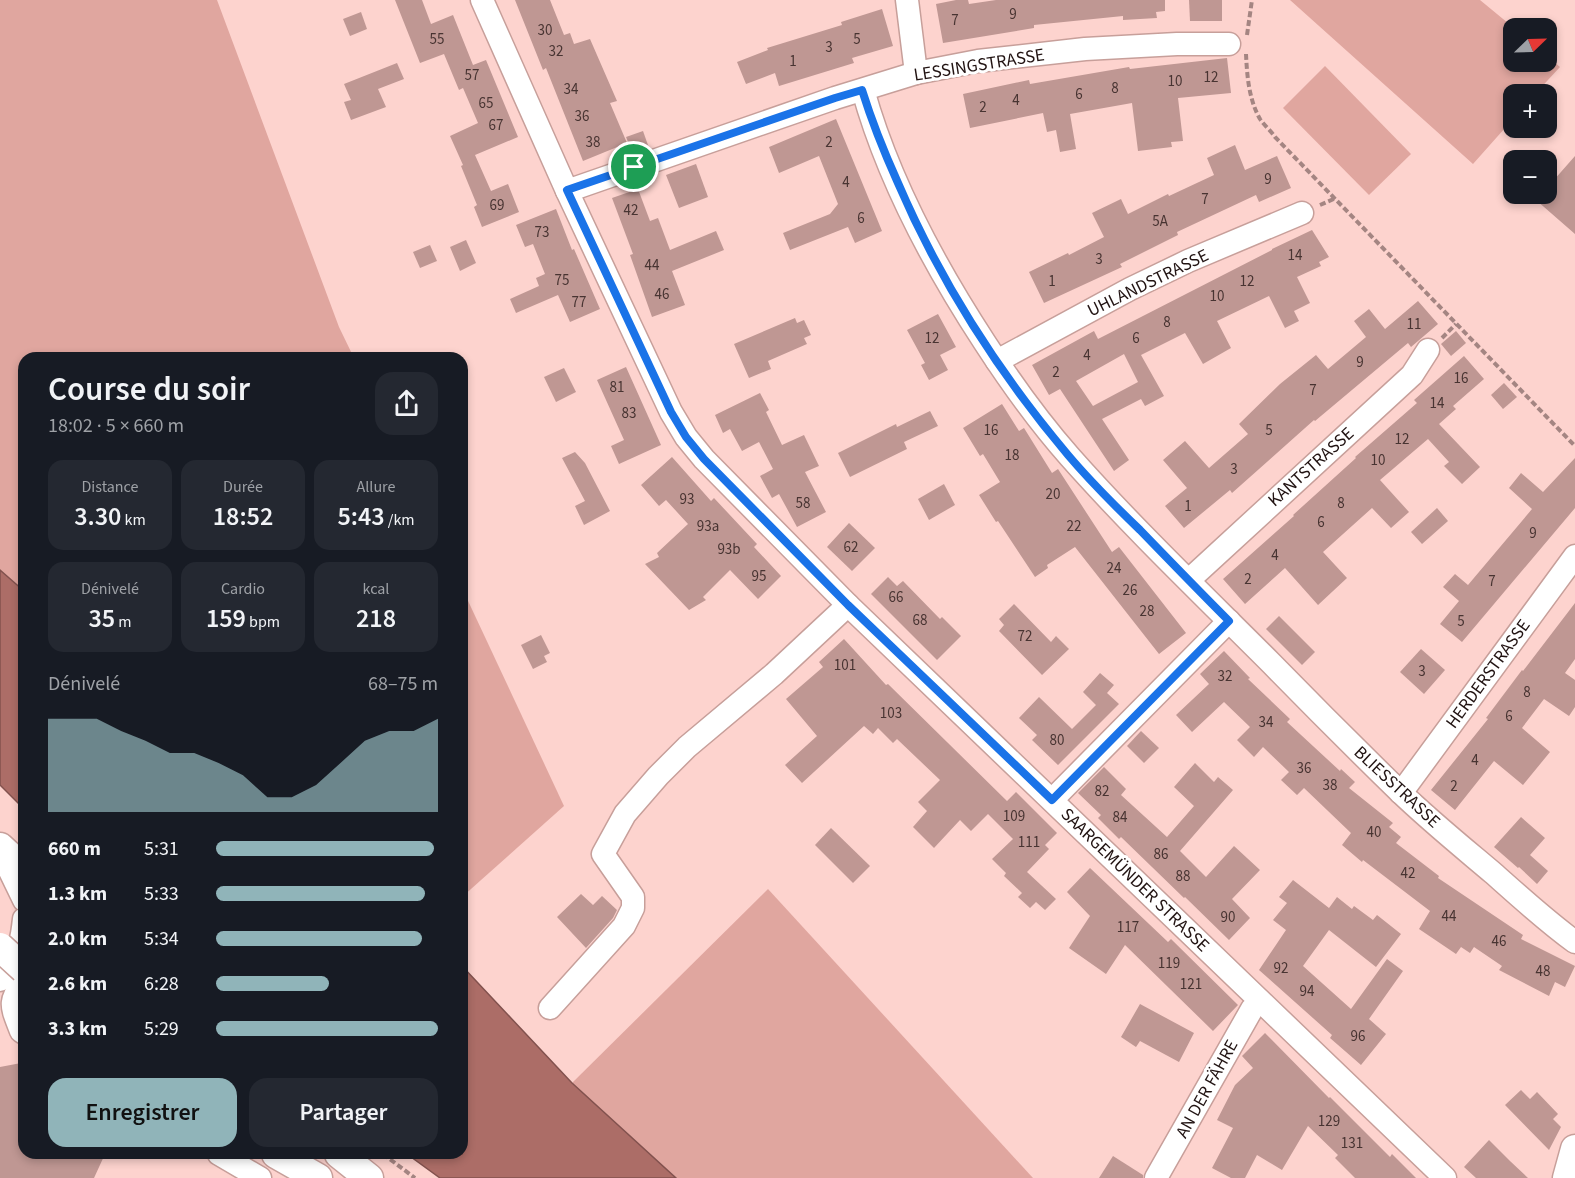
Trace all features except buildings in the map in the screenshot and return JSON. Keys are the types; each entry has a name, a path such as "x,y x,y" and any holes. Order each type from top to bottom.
{"main road":[{"path":"0,847 18,864"},
{"path":"0,947 18,964"},
{"path":"1567,1178 1575,1149"},
{"path":"285,1159 318,1178"},
{"path":"345,1159 369,1178"}],"street":[{"name":"SAARGEMÜNDER STRASSE","path":"482,0 567,190 671,412 686,437 704,459 848,605 1445,1178"},
{"path":"908,0 916,73"},
{"name":"LESSINGSTRASSE","path":"567,190 824,101 916,73 978,61 1085,49 1177,44 1241,47"},
{"name":"BLIESSTRASSE","path":"862,90 871,119 918,228 938,267 1025,402 1069,456 1229,621 1401,793 1575,942"},
{"name":"UHLANDSTRASSE","path":"997,361 1130,289 1188,261 1302,213"},
{"name":"KANTSTRASSE","path":"1189,580 1412,375 1428,350"},
{"name":"HERDERSTRASSE","path":"1401,793 1575,556"},
{"path":"550,1008 624,926 633,908 633,897 603,854 625,814 687,747 774,674 848,605"},
{"path":"1052,800 1229,621"},
{"path":"0,856 18,888"},
{"path":"0,980 9,972 18,946"},
{"path":"18,988 6,1008 18,1026"},
{"name":"AN DER FÄHRE","path":"1156,1178 1252,1009 1260,1001"},
{"path":"228,1159 260,1178"}],"path":[{"path":"1252,0 1241,47 1252,98 1260,119 1575,446"},
{"path":"390,1159 415,1178"}],"shaded area":[{"path":"0,0 217,0 339,327 351,352 18,352 18,586 0,570"},
{"path":"1290,0 1480,0 1503,19 1503,72 1555,72 1544,84 1503,84 1503,130 1473,164"},
{"path":"1325,66 1411,154 1369,195 1283,108"},
{"path":"0,570 18,586 18,803 0,785"},
{"path":"468,601 564,806 468,892"},
{"path":"768,889 1033,1178 676,1178 572,1083"},
{"path":"468,972 572,1083 676,1178 440,1178 414,1159 468,1159"}],"route":[{"path":"862,90 886,157 938,267 1025,402 1069,456 1229,621 1052,800 848,605 704,459 686,437 671,412 567,190 634,167 862,90"}]}
